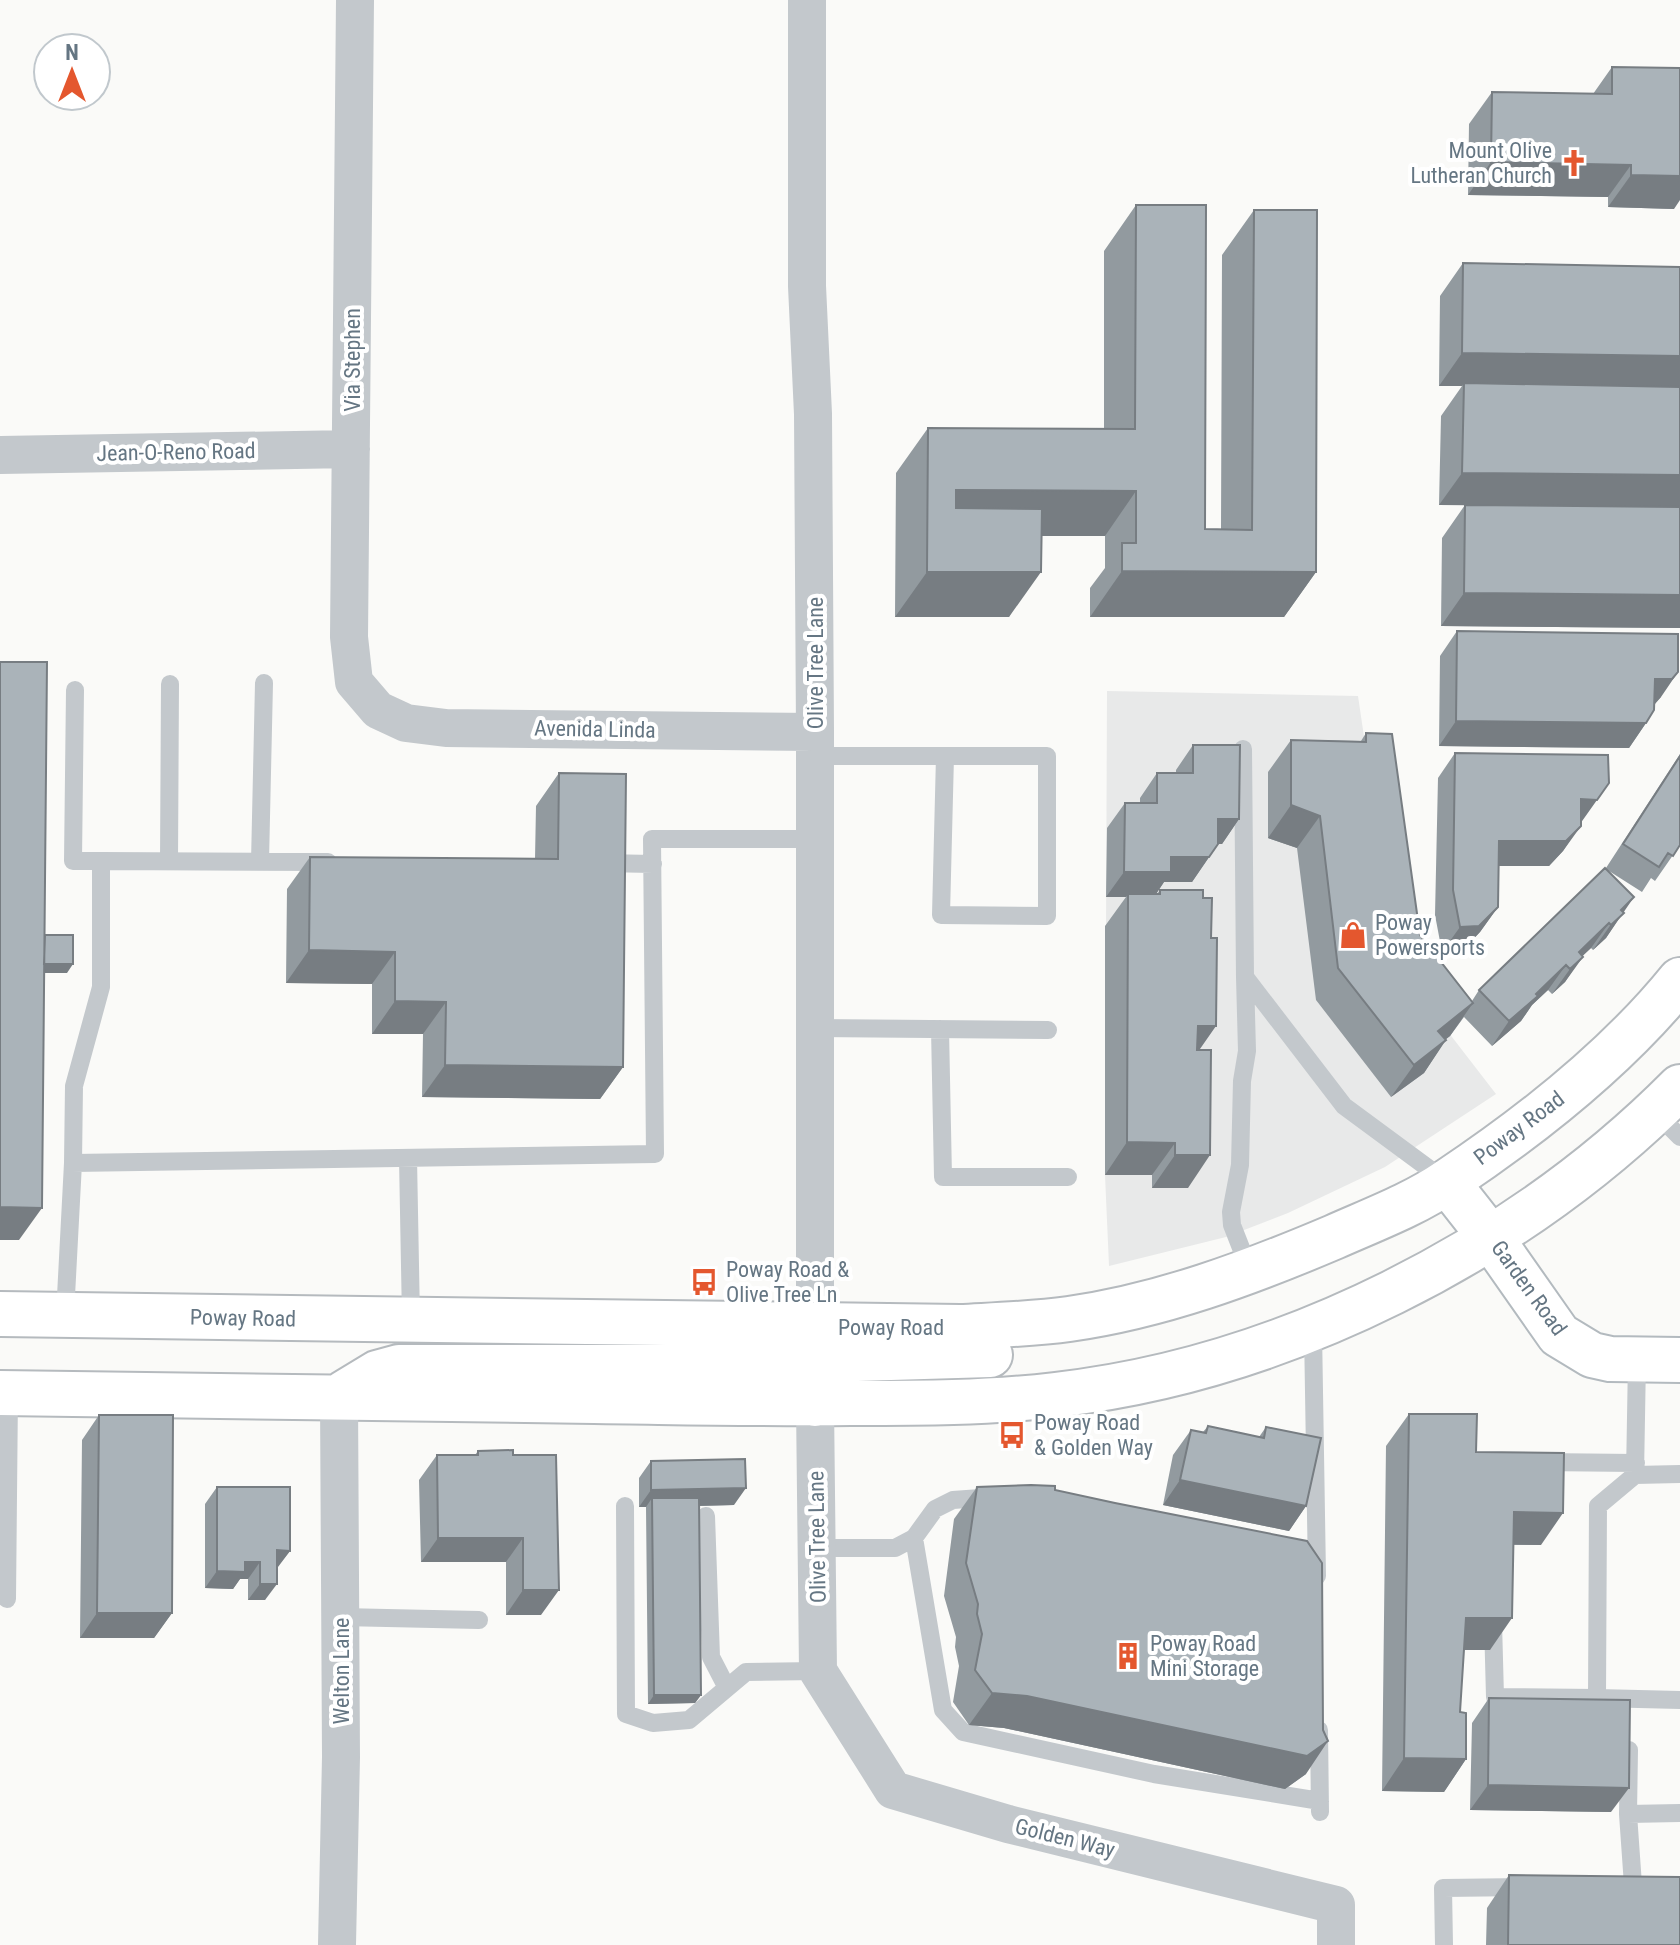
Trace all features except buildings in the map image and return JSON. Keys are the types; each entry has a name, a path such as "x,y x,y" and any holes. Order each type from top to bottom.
{"main road":[{"name":"Poway Road","path":"0,1314 960,1327 1069,1319 1128,1308 1230,1278 1383,1216 1447,1182 1576,1085 1628,1036 1680,980"},
{"path":"5,1393 815,1404 971,1402 1059,1395 1108,1387 1196,1367 1313,1327 1423,1278 1491,1238 1672,1112"},
{"name":"Garden Road","path":"1447,1182 1491,1238 1559,1335 1592,1355 1610,1359 1680,1360"},
{"path":"815,1404 815,1385 821,1372 836,1363 857,1359 955,1358 1020,1353 1126,1336 1158,1327 1189,1309 1230,1278"},
{"path":"339,1397 377,1373 399,1367 777,1367 797,1359 812,1344 815,1326"}],"street":[{"name":"Via Stephen","path":"355,0 349,637 354,682 378,710"},
{"name":"Olive Tree Lane","path":"807,0 807,286 813,401 815,1326"},
{"name":"Jean-O-Reno Road","path":"0,455 351,449"},
{"name":"Avenida Linda","path":"378,710 406,723 446,728 815,744"},
{"name":"Welton Lane","path":"337,1945 341,1757 339,1397"},
{"name":"Olive Tree Lane","path":"815,1404 818,1671"},
{"name":"Golden Way","path":"818,1671 893,1790 1008,1824 1336,1905 1336,1945"}],"lane":[{"path":"260,862 264,683"},
{"path":"169,861 170,684"},
{"path":"75,690 73,861 352,862"},
{"path":"815,744 945,756 1047,756 1047,916 941,915 945,756"},
{"path":"1230,1278 1231,1212 1240,1165 1242,1081 1247,1051 1243,749"},
{"path":"73,1163 655,1154 652,839 815,839"},
{"path":"65,1315 74,1086 101,987 101,861"},
{"path":"602,863 653,864"},
{"path":"1245,977 1344,1106 1447,1182"},
{"path":"815,1028 1048,1030"},
{"path":"940,1029 943,1177 1068,1177"},
{"path":"408,1158 411,1321"},
{"path":"1313,1327 1309,1555 1317,1587"},
{"path":"1597,1698 1598,1506 1636,1469 1637,1360"},
{"path":"5,1393 7,1599"},
{"path":"1516,1461 1680,1474"},
{"path":"817,1548 895,1548 914,1538 935,1509 953,1500 1009,1497"},
{"path":"625,1506 626,1714 653,1723 689,1720 746,1672 818,1671"},
{"path":"706,1516 711,1657 727,1688"},
{"path":"914,1538 943,1710 963,1732 1320,1807 1319,1709"},
{"path":"1492,1603 1495,1697 1597,1698 1629,1713 1680,1700"},
{"path":"341,1617 479,1620"},
{"path":"1601,1886 1640,1885 1628,1814 1629,1713"},
{"path":"1628,1814 1680,1813"},
{"path":"1444,1945 1443,1888 1538,1887"}],"shaded area":[{"path":"1107,691 1358,696 1398,967 1496,1094 1385,1167 1288,1213 1226,1237 1109,1266 1105,1175"}],"place":[{"name":"Mount Olive Lutheran Church","path":"1574,163"},
{"name":"Poway Powersports","path":"1353,935"},
{"name":"Poway Road & Olive Tree Ln","path":"704,1282"},
{"name":"Poway Road & Golden Way","path":"1012,1435"},
{"name":"Poway Road Mini Storage","path":"1128,1656"}]}
